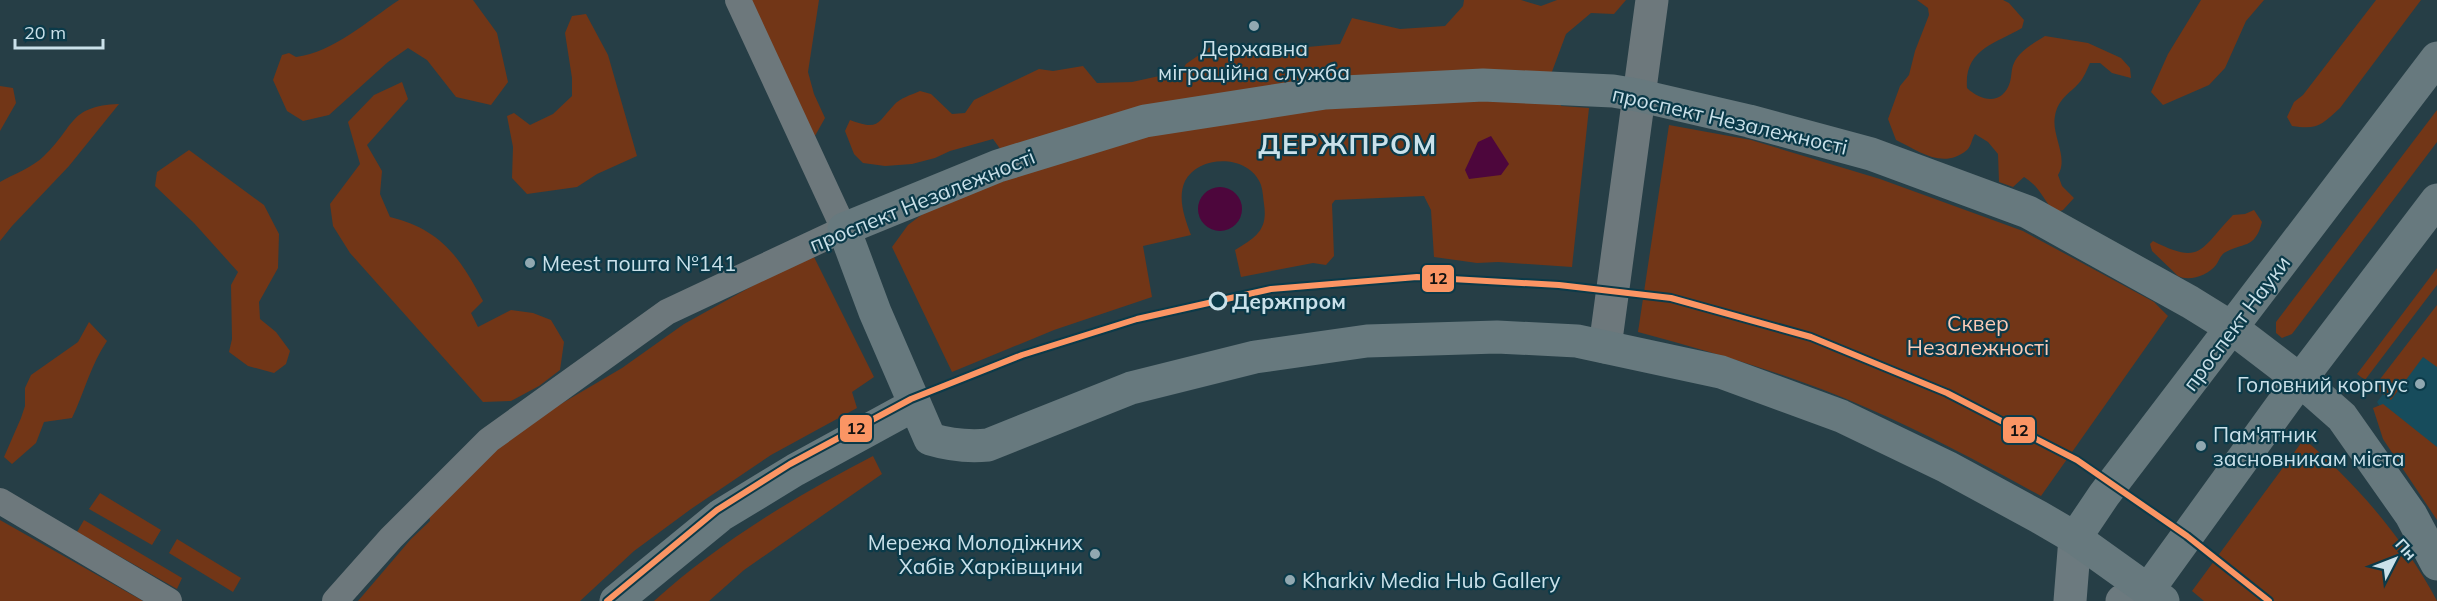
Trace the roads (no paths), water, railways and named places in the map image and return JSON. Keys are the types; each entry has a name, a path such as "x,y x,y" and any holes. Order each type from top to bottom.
{"main road":[{"name":"проспект Науки","path":"2070,601 2075,538 2104,495 2437,58"},
{"name":"проспект Незалежності","path":"843,229 998,166 1145,121 1325,93 1483,85 1613,91 1637,95 1749,121 1871,154 2028,212 2190,302 2232,328 2300,380 2342,417 2411,515 2437,564"},
{"path":"843,229 930,439 952,446 988,445 1131,388 1255,357 1367,342 1497,337 1577,341 1722,372 1841,416 1947,467 2075,538 2144,597 2300,380 2437,200"},
{"path":"616,601 721,515 795,470 914,405"}],"street":[{"path":"738,0 843,229"},
{"path":"1605,347 1637,95 1652,0"},
{"name":"проспект Незалежності","path":"335,601 391,538 489,440 667,312 843,229"},
{"path":"0,501 169,601"}],"place":[{"name":"Державна міграційна служба","path":"1254,26"},
{"name":"Meest пошта №141","path":"530,263"},
{"name":"Держпром","path":"1218,301"},
{"name":"Головний корпус","path":"2420,384"},
{"name":"Пам'ятник засновникам міста","path":"2201,446"},
{"name":"Мережа Молодіжних Хабів Харківщини","path":"1095,554"},
{"name":"Kharkiv Media Hub Gallery","path":"1290,580"}],"district":[{"name":"ДЕРЖПРОМ","path":"1348,144"}],"park label":[{"name":"Сквер Незалежності","path":"1978,335"}]}
